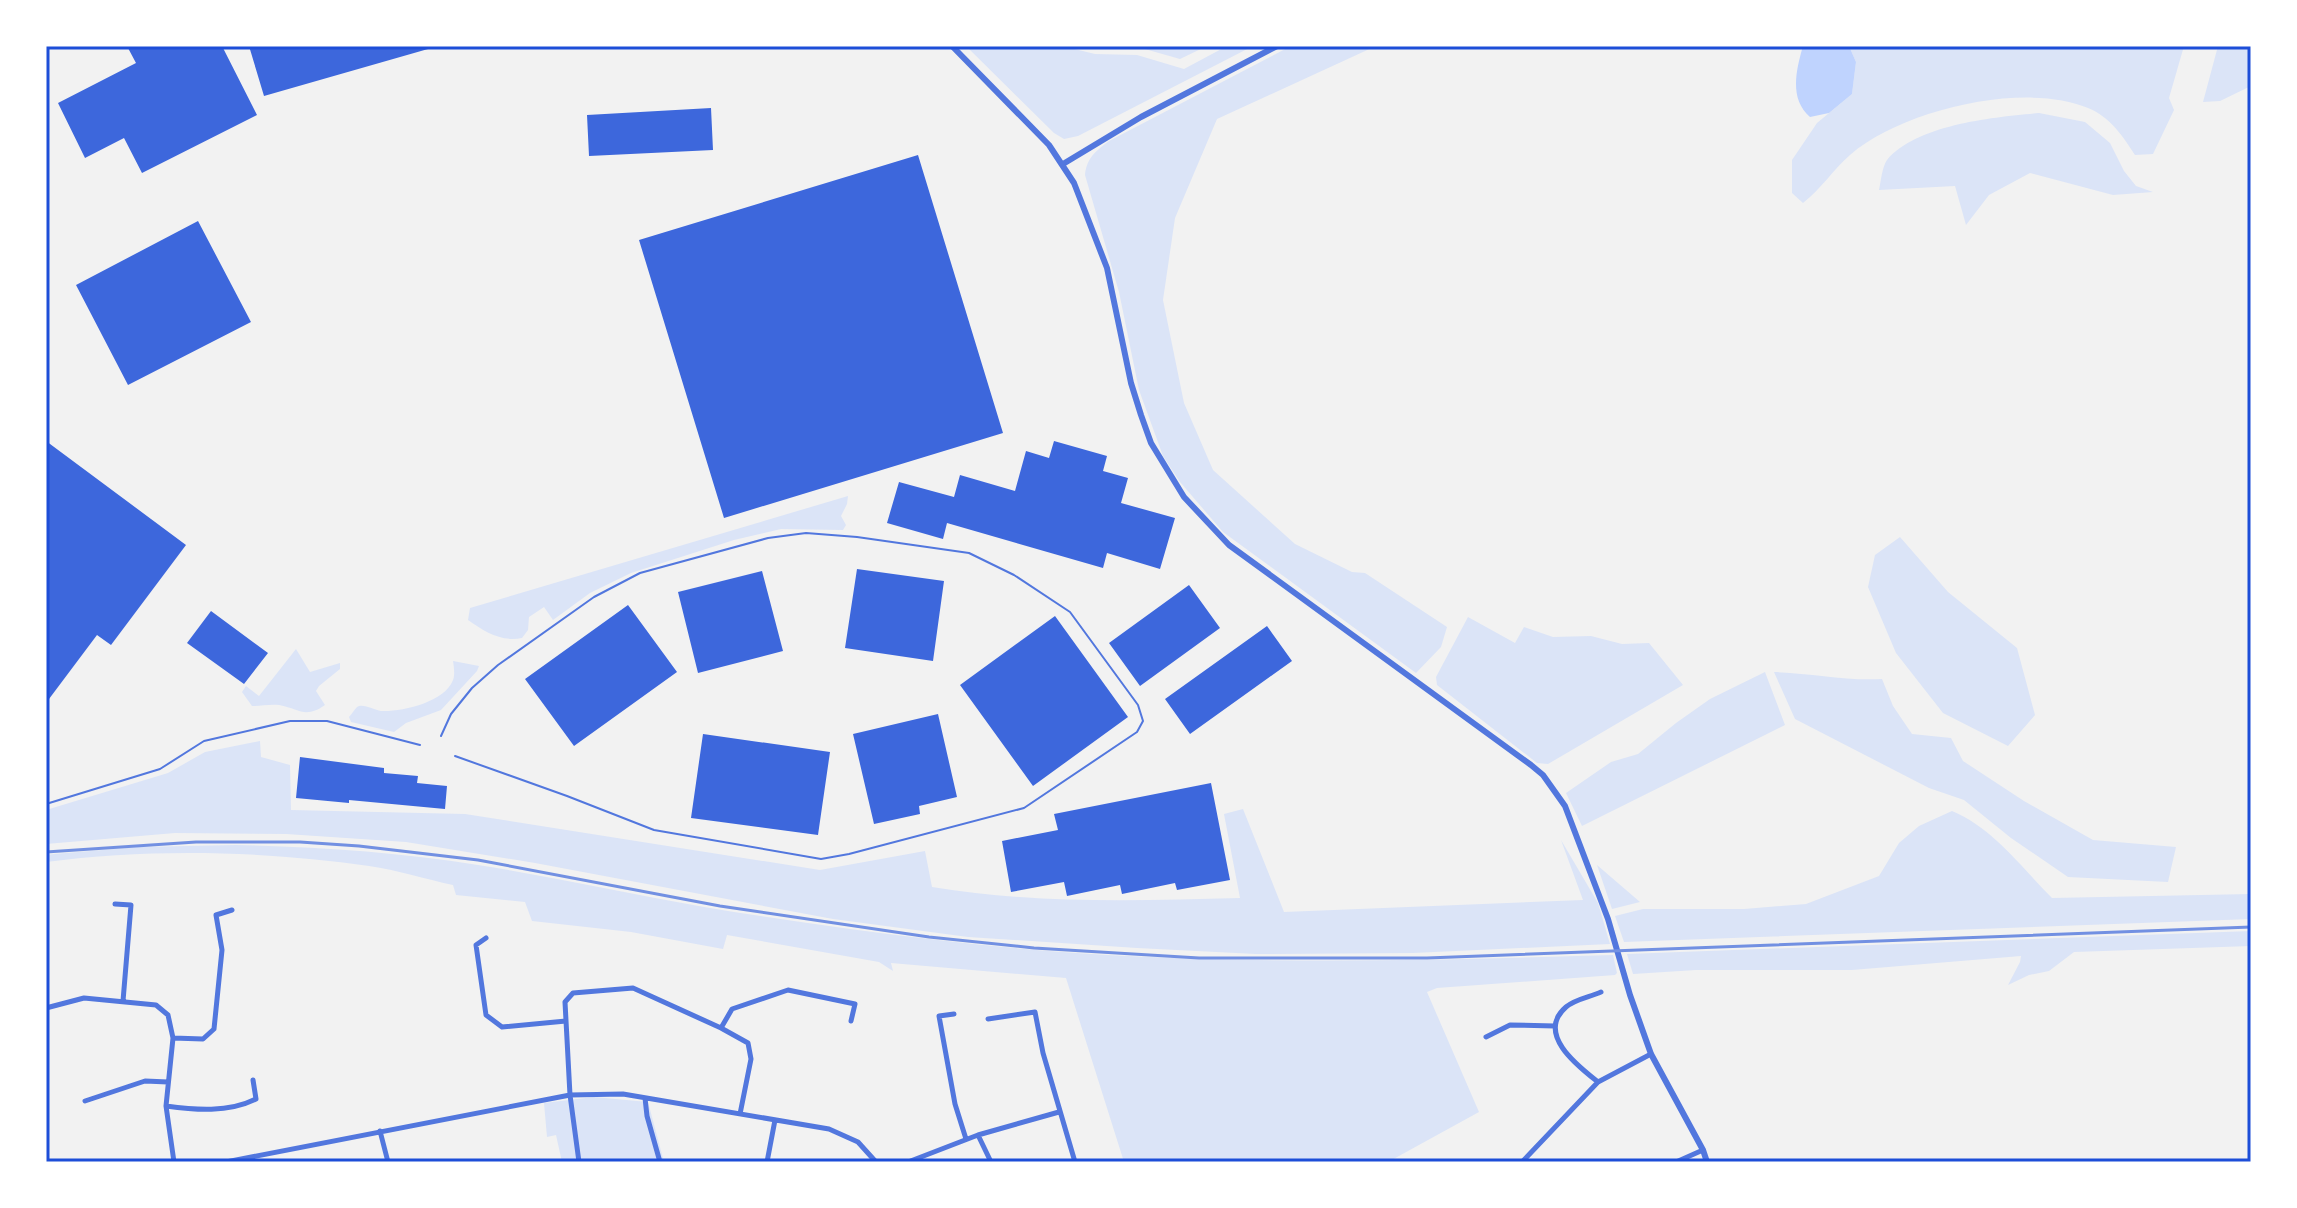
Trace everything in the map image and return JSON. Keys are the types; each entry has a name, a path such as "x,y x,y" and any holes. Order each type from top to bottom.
{"street":[{"path":"952,46 1049,145 1074,183 1103,254 1141,415 1151,443 1184,497 1229,545 1543,775 1565,806 1608,919 1651,1054 1707,1162"},
{"path":"1063,164 1141,117 1277,46"},
{"path":"115,904 131,905 123,1001"},
{"path":"173,1038 203,1039 214,1029 222,950 216,915 232,910"},
{"path":"486,938 476,945 486,1015 502,1027 566,1021"},
{"path":"579,1162 570,1095 565,1002 573,993 633,988 748,1043 751,1059 740,1114"},
{"path":"721,1028 732,1009 788,990 855,1004 851,1021"},
{"path":"1598,1082 1567,1054 1557,1039 1555,1026 1564,1008 1601,992"},
{"path":"47,1005 84,998 123,1001 156,1005 168,1015 173,1038 166,1106 174,1162"},
{"path":"988,1019 1035,1012 1043,1053 1075,1162"},
{"path":"954,1014 939,1016 955,1104 966,1139"},
{"path":"1486,1037 1510,1025 1555,1026"},
{"path":"1522,1162 1598,1082 1651,1054"},
{"path":"166,1106 208,1110 248,1103 256,1099 253,1080"},
{"path":"85,1101 145,1081 168,1082"},
{"path":"226,1162 570,1095 596,1093 645,1098 829,1129 858,1142 876,1162"},
{"path":"645,1098 660,1162"},
{"path":"908,1162 978,1135 1059,1112"},
{"path":"767,1162 775,1120"},
{"path":"380,1131 388,1162"},
{"path":"978,1135 991,1162"},
{"path":"1676,1162 1703,1150"}],"lane":[{"path":"441,736 451,714 472,688 498,665 594,597 640,573 768,538 806,533 969,553 1014,575 1070,612 1138,705 1143,721 1137,732 1024,808 821,859 654,830 455,756"},
{"path":"46,804 160,769 204,741 290,721 327,721 420,745"}],"shaded area":[{"path":"966,46 1062,46 1095,54 1137,55 1184,69 1227,46 1253,46 1078,136 1064,139 1054,133"},
{"path":"1096,46 1207,46 1180,59 1145,49"},
{"path":"1291,46 1376,46 1217,119 1175,218 1163,300 1184,403 1213,470 1295,544 1352,572 1365,573 1447,627 1441,647 1416,673 1223,532 1180,482 1163,456 1139,390 1119,292 1085,175 1090,159 1109,141"},
{"path":"1849,46 2184,46 2169,98 2174,110 2153,154 2135,155 2109,122 2088,108 2062,100 1998,99 1931,113 1873,139 1850,155 1803,203 1792,193 1792,160 1817,123 1852,94 1856,62"},
{"path":"2218,46 2251,46 2251,86 2220,101 2203,102"},
{"path":"2039,113 2085,122 2110,143 2124,171 2136,186 2153,192 2113,195 2030,173 1989,195 1966,225 1955,186 1879,190 1887,160 1917,138 1958,124"},
{"path":"848,496 841,516 846,525 843,530 781,529 734,540 631,573 590,593 553,620 544,607 529,617 528,630 522,638 500,637 468,620 470,608"},
{"path":"1900,537 1948,592 2017,648 2035,715 2008,746 1943,713 1896,653 1868,587 1875,555"},
{"path":"1468,617 1515,643 1524,627 1553,637 1591,636 1622,644 1649,643 1683,685 1548,764 1537,763 1437,685 1436,677"},
{"path":"296,649 310,672 340,663 340,669 316,691 325,705 307,712 279,705 252,706 242,692 246,686 259,696"},
{"path":"453,661 479,666 441,710 406,723 394,732 351,722 349,717 359,706 390,711 432,700 453,680"},
{"path":"1765,672 1785,725 1582,826 1566,793 1611,762 1638,754 1710,699"},
{"path":"1774,672 1882,679 1893,706 1912,734 1951,738 1963,761 2024,801 2093,840 2176,847 2168,882 2068,877 2011,838 1964,800 1929,788 1795,719"},
{"path":"260,741 261,757 290,765 291,810 465,814 820,870 925,851 932,887 1048,899 1240,898 1224,814 1243,809 1284,912 1583,900 1561,840 1598,903 1610,944 1413,953 1256,954 1137,948 968,937 833,919 406,842 286,834 175,833 46,844 46,810 168,773 205,752"},
{"path":"1952,811 1981,827 2052,898 2251,894 2251,919 1624,942 1615,916 1643,909 1744,909 1806,904 1879,876 1899,843 1919,826"},
{"path":"236,845 357,851 448,860 762,916 1022,949 1275,960 1613,955 1617,973 1437,988 1427,992 1479,1112 1388,1162 1124,1162 1066,978 891,963 893,971 879,962 727,935 723,949 631,932 532,921 525,902 456,895 453,885 380,868 330,861 249,854 167,853 46,862 46,855 54,854 138,847"},
{"path":"1597,865 1640,902 1612,909"},
{"path":"2251,931 2251,946 2074,952 2049,971 2029,975 2008,985 2021,956 1852,970 1696,970 1633,974 1627,954"},
{"path":"594,1097 648,1102 664,1162 562,1162 556,1135 547,1137 544,1103"}],"water":[{"path":"1803,46 1849,46 1856,62 1852,94 1829,113 1810,117 1799,102 1796,84"}],"building":[{"path":"222,46 257,115 142,173 124,138 85,158 58,103 136,63 128,48"},
{"path":"249,46 435,46 435,47 264,96"},
{"path":"711,108 713,150 589,156 587,115"},
{"path":"918,155 1003,433 724,518 639,240"},
{"path":"198,221 251,322 128,385 76,285"},
{"path":"46,441 186,545 111,645 97,635 46,703"},
{"path":"1054,441 1107,456 1103,471 1128,478 1121,503 1175,518 1160,569 1107,553 1103,568 947,523 943,539 887,523 899,482 954,497 960,475 1015,491 1026,451 1049,458"},
{"path":"857,569 944,581 933,661 845,648"},
{"path":"762,571 783,651 698,673 678,592"},
{"path":"1189,585 1220,628 1140,686 1109,643"},
{"path":"628,605 677,672 574,746 525,679"},
{"path":"211,611 268,653 244,684 187,643"},
{"path":"1055,616 1128,717 1033,786 960,685"},
{"path":"1267,626 1292,661 1190,734 1165,699"},
{"path":"938,714 957,797 919,806 920,814 874,824 853,734"},
{"path":"703,734 830,752 818,835 691,818"},
{"path":"300,757 384,768 384,773 418,776 417,783 447,786 445,809 296,798"},
{"path":"1211,783 1230,880 1177,890 1175,883 1122,894 1120,885 1067,896 1064,882 1011,892 1002,841 1058,830 1054,814"}],"railway":[{"path":"46,852 196,842 300,842 359,846 478,860 720,906 929,937 1034,948 1199,958 1427,958 2251,927"}]}
